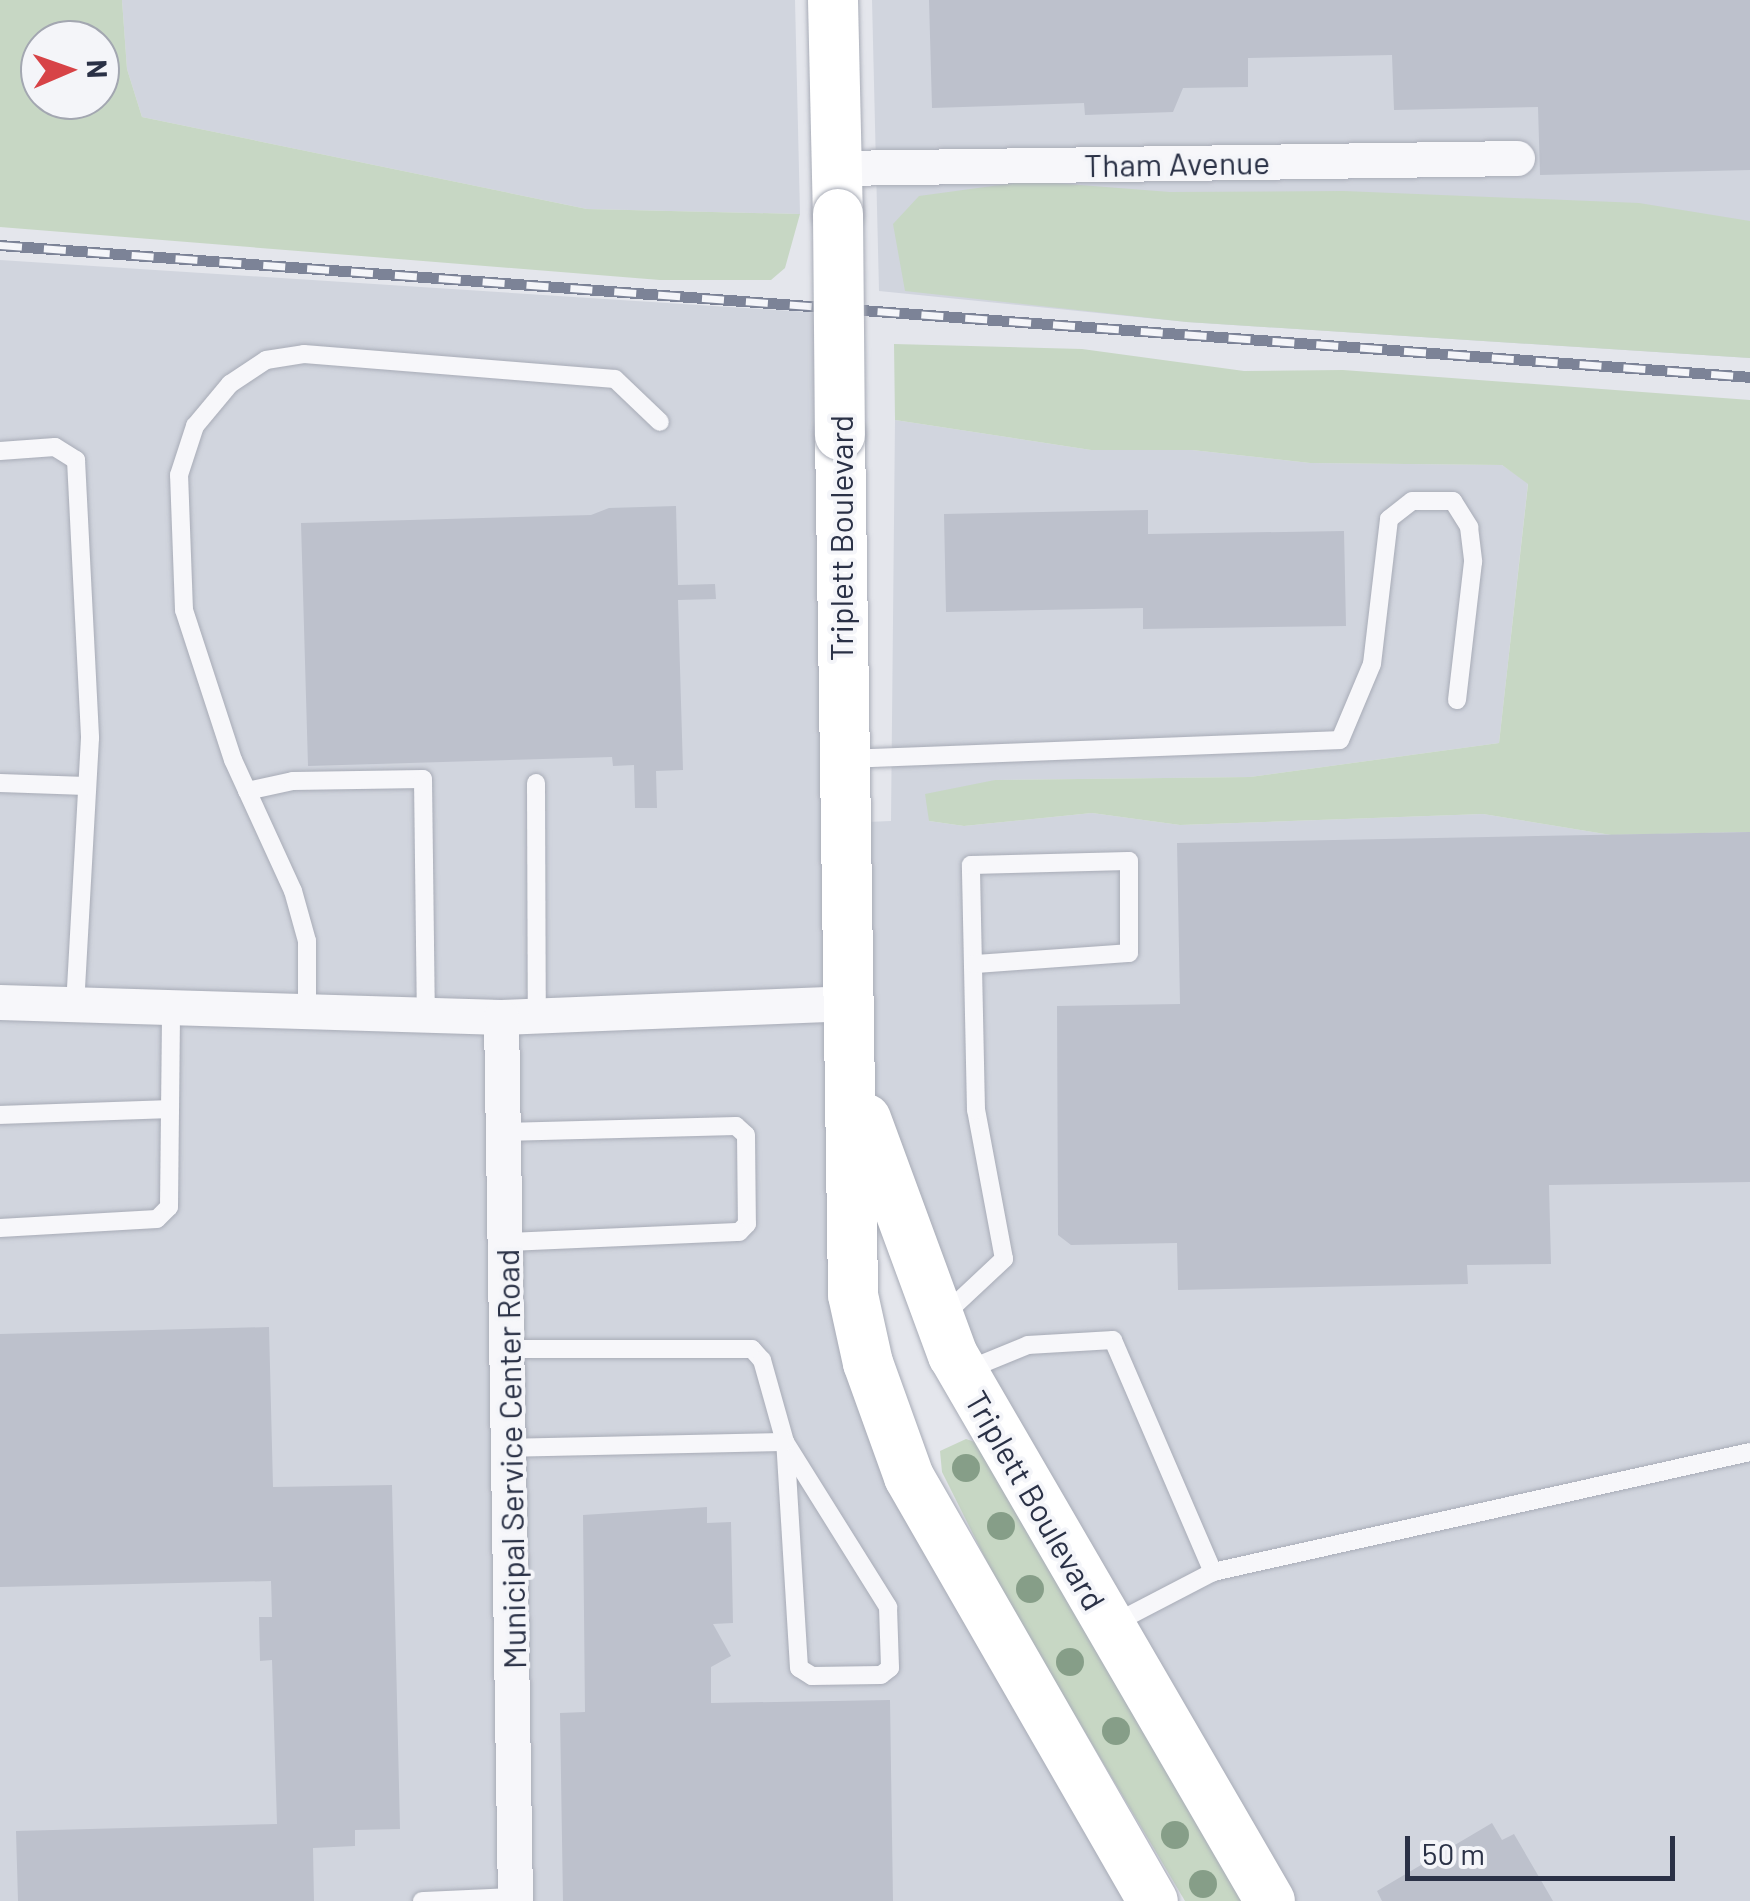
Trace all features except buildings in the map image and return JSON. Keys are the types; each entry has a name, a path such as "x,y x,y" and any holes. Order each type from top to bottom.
{"main road":[{"name":"Triplett Boulevard","path":"832,0 846,1003 854,1295 886,1414 948,1552 1153,1901"},
{"name":"Triplett Boulevard","path":"851,1076 938,1320 962,1372 1270,1901"}],"street":[{"name":"Tham Avenue","path":"837,191 1518,158"},
{"path":"0,1002 500,1017 846,1003"},
{"name":"Municipal Service Center Road","path":"500,1017 515,1899"}],"lane":[{"path":"307,1009 308,941 202,680 184,610 178,546 178,475 196,426 230,384 266,360 304,354 485,365 616,379 660,422"},
{"path":"0,451 55,447 76,460 86,786 76,1003"},
{"path":"842,759 1340,740 1372,664 1389,518 1412,501 1453,501 1469,527 1474,562 1457,700"},
{"path":"247,791 293,781 423,779 426,1014"},
{"path":"536,783 537,1016"},
{"path":"0,784 86,786"},
{"path":"938,1320 1004,1259 976,1110 971,864 1129,861 1129,953 974,964"},
{"path":"0,1228 157,1220 169,1207 171,1006"},
{"path":"0,1116 170,1109"},
{"path":"503,1132 736,1126 746,1136 747,1224 739,1232 506,1242"},
{"path":"962,1372 1028,1344 1113,1340 1213,1572"},
{"path":"508,1349 742,1346 762,1360 785,1442 799,1668 812,1676 886,1673 888,1607 785,1442"},
{"path":"510,1448 785,1442"},
{"path":"1109,1626 1213,1572 1750,1452"},
{"path":"422,1901 515,1899"}],"shaded area":[{"path":"122,0 795,0 800,214 587,209 142,117 127,69"},
{"path":"872,0 1750,0 1750,358 1187,322 879,291"},
{"path":"0,260 838,314 844,823 891,821 895,420 1091,450 1192,450 1310,463 1502,465 1528,483 1499,743 1250,777 995,780 929,821 964,826 1092,813 1180,825 1483,814 1611,835 1750,832 1750,1901 1276,1901 1008,1455 853,1081 868,1363 1153,1901 0,1901"}],"green space":[{"path":"0,0 122,0 127,69 142,117 587,209 800,214 785,268 771,280 660,280 0,227"},
{"path":"1029,181 1170,192 1344,191 1639,203 1750,221 1750,358 1187,322 905,291 893,224 919,196"},
{"path":"894,344 1082,349 1244,371 1343,370 1750,400 1750,832 1611,835 1483,814 1180,825 1092,813 964,826 929,821 925,794 995,780 1250,777 1499,743 1528,484 1502,465 1310,463 1192,450 1091,450 895,420"},
{"path":"966,1439 984,1445 1247,1901 1185,1901 1003,1594 942,1472 940,1451"}],"railway":[{"path":"0,245 1750,377"}]}
